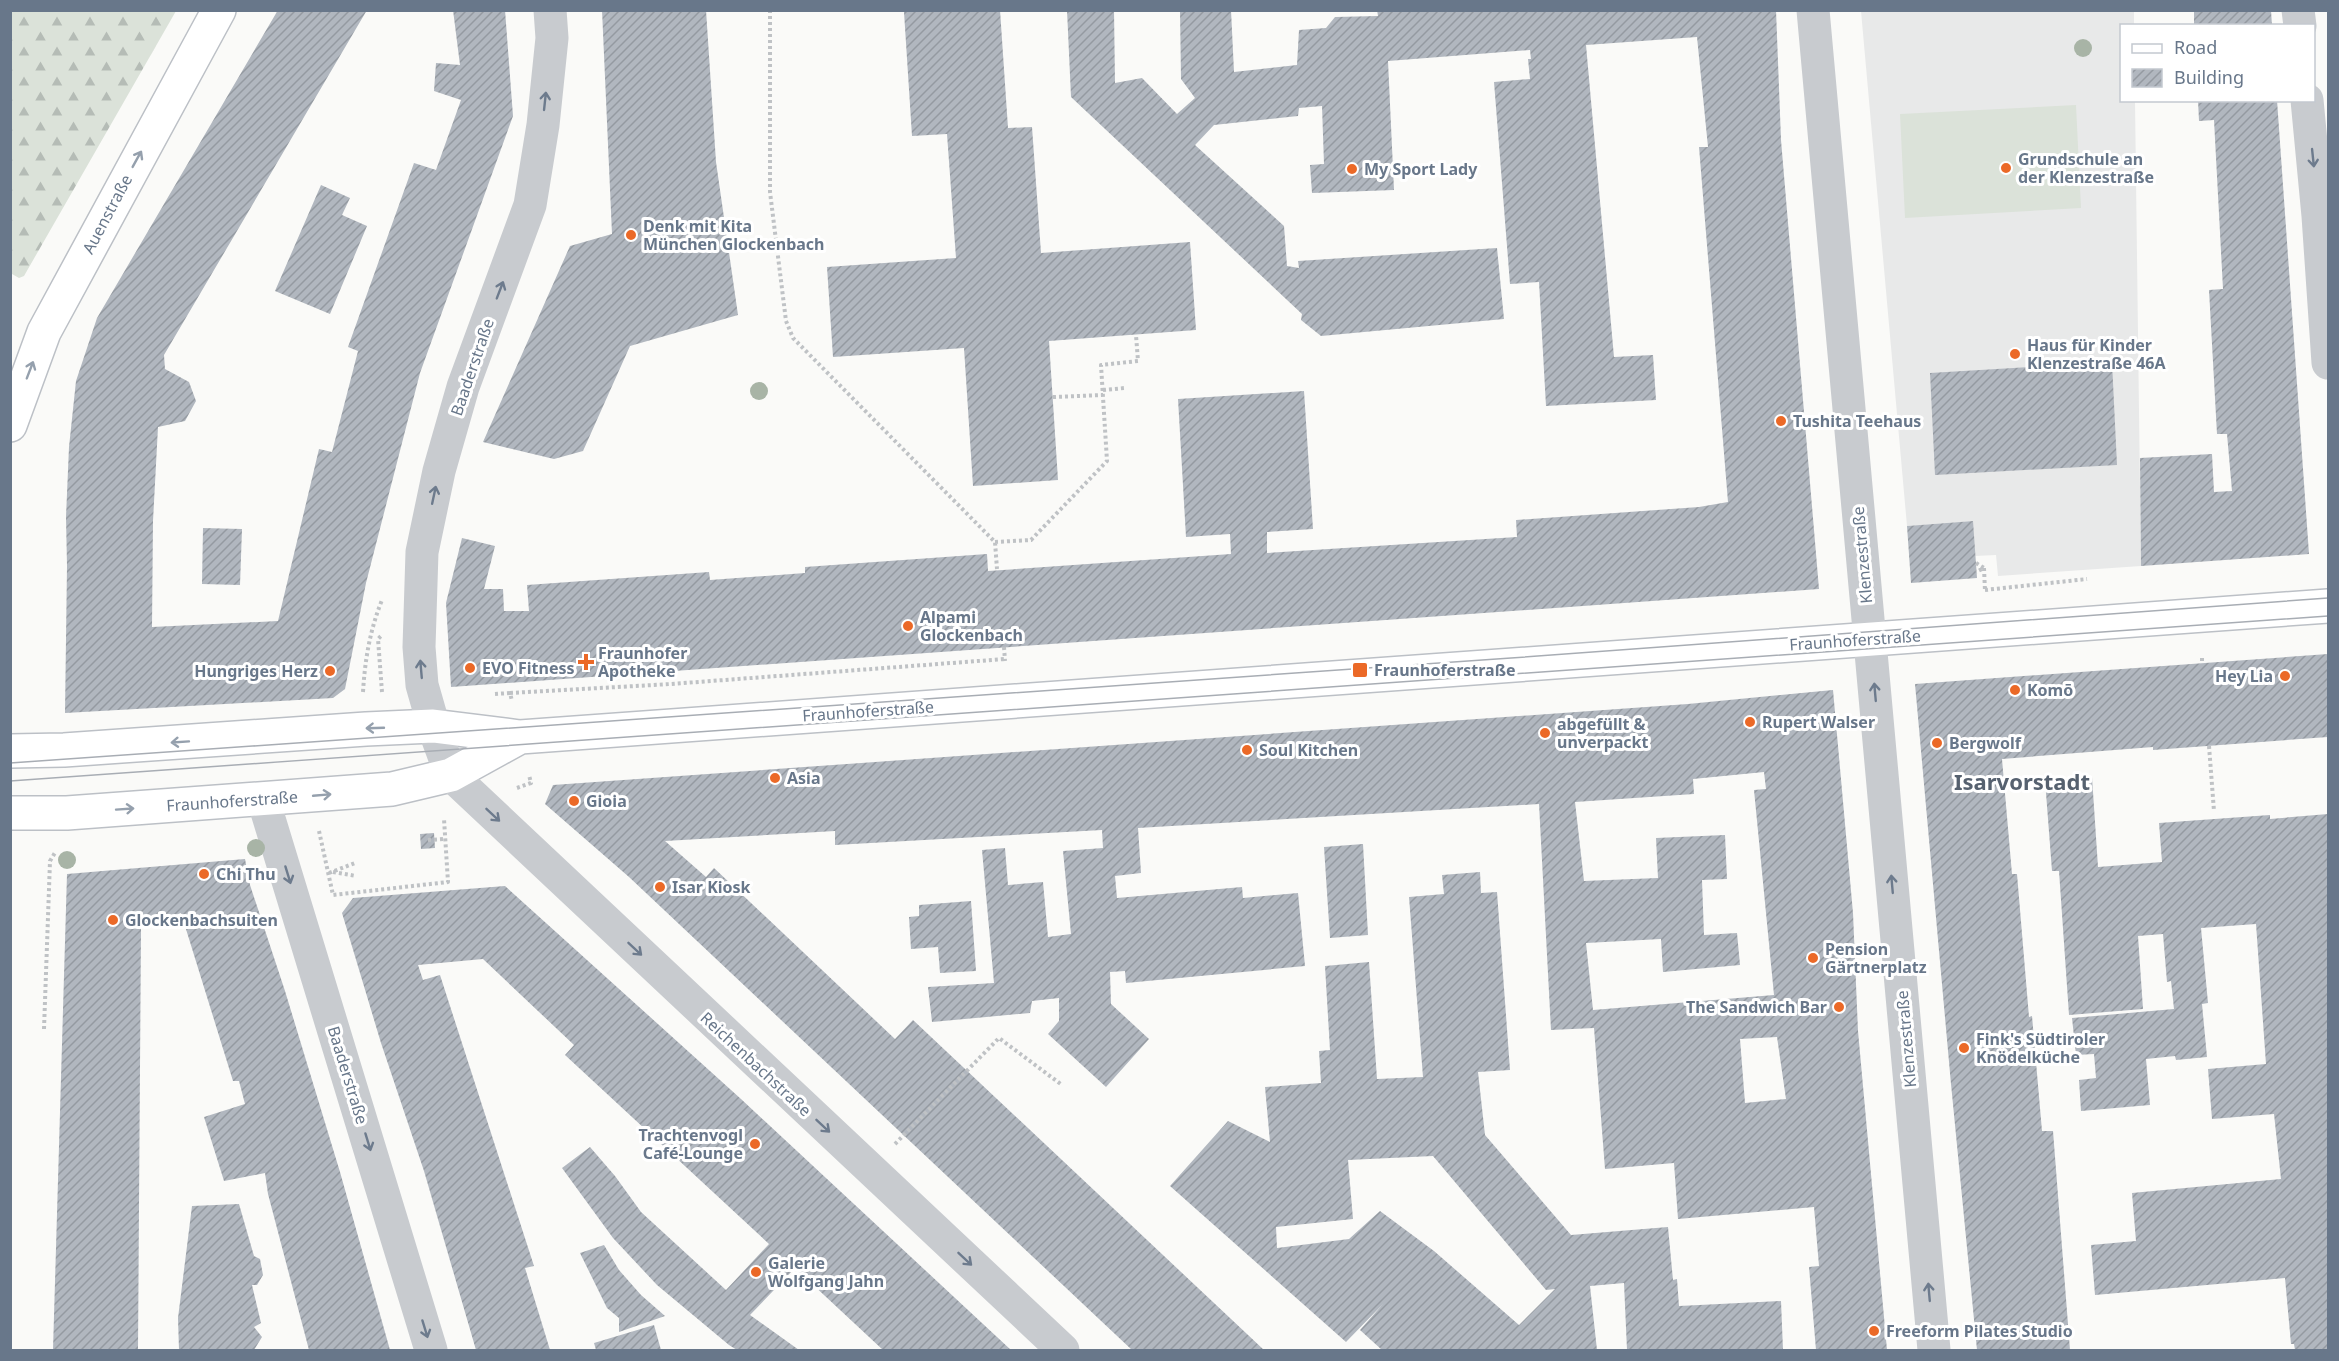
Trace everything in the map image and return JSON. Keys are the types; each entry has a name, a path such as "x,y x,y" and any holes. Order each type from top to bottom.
{"main road":[{"name":"Auenstraße","path":"10,425 44,332 219,10"},
{"name":"Fraunhoferstraße","path":"10,751 433,726 520,737 2328,606"},
{"name":"Fraunhoferstraße","path":"10,813 67,813 392,789 451,775 520,737"}],"street":[{"name":"Baaderstraße","path":"433,726 422,686 419,646 422,552 439,471 463,387 530,205 543,125 552,38 550,10"},
{"name":"Klenzestraße","path":"1813,10 1934,1350"},
{"path":"2307,102 2323,216 2328,363"},
{"path":"433,726 451,775"},
{"name":"Reichenbachstraße","path":"451,775 1063,1350"},
{"name":"Baaderstraße","path":"264,799 431,1350"}],"path":[{"path":"770,10 770,192 786,321 793,338 995,542 997,569"},
{"path":"995,542 1031,540 1107,461 1101,365 1138,361 1136,334"},
{"path":"1102,390 1125,387"},
{"path":"1053,397 1103,395"},
{"path":"1976,563 1984,568 1976,572"},
{"path":"1985,590 2087,579"},
{"path":"366,729 363,696 365,659 372,625 385,593"},
{"path":"372,625 384,633"},
{"path":"378,639 382,694"},
{"path":"510,693 671,684 1005,659"},
{"path":"2209,746 2214,811"},
{"path":"324,829 319,830 331,873 333,895"},
{"path":"428,840 445,839"},
{"path":"44,1029 50,861 59,847"},
{"path":"331,873 355,863"},
{"path":"331,873 356,876"},
{"path":"892,1147 999,1038 1062,1084"}],"shaded area":[{"path":"1861,11 2134,11 2134,24 2120,24 2120,102 2135,102 2141,566 1998,576 1996,555 1975,556 1972,521 1907,526"}],"green space":[{"path":"10,11 176,11 24,276 19,278 10,270"},
{"path":"2076,105 2081,208 1905,218 1900,114"}],"building":[{"path":"278,10 367,10 164,355 165,369 189,382 196,401 185,421 158,427 153,521 152,627 278,621 319,449 332,452 358,351 348,347 414,163 436,170 461,100 434,91 436,63 460,65 453,10 505,10 513,116 420,373 366,583 345,689 333,698 65,713 66,517 69,447 76,381 97,318"},
{"path":"602,10 706,10 716,162 738,315 630,346 583,451 554,459 483,442 570,246 612,234"},
{"path":"1000,10 1008,128 1032,127 1041,253 1190,242 1196,330 1049,341 1058,480 973,486 964,348 833,357 827,267 956,258 947,134 912,136 904,12"},
{"path":"1067,10 1114,10 1115,83 1142,78 1177,114 1195,98 1181,79 1180,10 1231,10 1234,72 1297,65 1299,30 1326,28 1335,17 1378,16 1377,10 1776,10 1781,140 1819,589 451,687 446,603 462,538 495,546 484,589 503,589 504,611 529,611 527,585 709,572 710,580 805,573 805,567 987,554 988,571 1231,554 1230,534 1186,537 1178,399 1304,391 1313,529 1267,532 1267,553 1517,537 1516,520 1699,507 1728,502 1699,147 1708,147 1697,37 1586,45 1614,357 1653,355 1656,400 1546,406 1539,282 1510,284 1494,82 1530,79 1528,59 1531,59 1530,50 1388,61 1394,190 1312,193 1310,165 1324,164 1322,106 1299,108 1298,116 1214,125 1195,145 1284,226 1287,266 1299,268 1298,261 1497,248 1504,319 1321,336 1301,320 1302,314 1071,97"},
{"path":"2194,10 2271,10 2272,24 2194,24"},
{"path":"2198,102 2277,102 2309,554 2141,566 2140,458 2212,454 2214,492 2232,491 2227,434 2217,434 2209,290 2223,289 2214,120 2199,121"},
{"path":"321,185 350,198 342,215 367,226 330,314 275,291"},
{"path":"2112,362 2117,465 1935,475 1930,373"},
{"path":"1973,521 1977,578 1911,583 1907,526"},
{"path":"203,528 242,529 240,585 202,584"},
{"path":"2328,654 2328,737 2153,750 2153,747 2002,759 2012,874 2017,874 2029,1017 2032,1016 2042,1131 2053,1131 2070,1350 1977,1350 1915,684"},
{"path":"1833,690 1853,913 1858,1031 1887,1350 1816,1350 1809,1267 1819,1266 1814,1207 1678,1219 1674,1163 1605,1169 1594,1028 1551,1030 1539,804 1138,828 1141,873 1115,876 1117,898 1242,887 1243,898 1298,893 1305,966 1126,983 1125,971 1110,972 1111,1004 1149,1039 1106,1087 1048,1034 1059,1021 1059,998 1032,1001 1030,1013 932,1022 928,987 994,983 982,850 1005,848 1008,885 1043,882 1048,937 1071,934 1063,851 1103,848 1102,830 835,845 835,831 665,841 706,877 714,868 895,1039 913,1020 1264,1350 1132,1350 629,877 545,804 553,785 1688,704","holes":["1764,772 1766,789 1754,790 1774,995 1593,1010 1586,943 1661,939 1663,972 1740,965 1737,933 1704,935 1702,880 1727,879 1725,835 1656,838 1658,878 1584,881 1575,802 1694,794 1693,779","1777,1037 1786,1099 1745,1103 1740,1039"]},
{"path":"2092,777 2098,867 2162,862 2159,823 2270,815 2270,819 2328,814 2328,1350 2295,1350 2294,1344 2291,1344 2285,1278 2095,1295 2091,1245 2136,1241 2132,1193 2281,1179 2274,1114 2212,1119 2208,1069 2266,1064 2256,924 2201,928 2208,1003 2202,1004 2207,1057 2176,1060 2175,1056 2146,1059 2150,1105 2081,1111 2079,1080 2096,1078 2094,1054 2076,1055 2072,1018 2174,1009 2171,981 2167,982 2163,934 2138,936 2143,1009 2069,1015 2059,871 2052,871 2045,780"},
{"path":"434,833 435,848 421,849 420,834"},
{"path":"1363,844 1368,935 1330,938 1324,847"},
{"path":"245,859 250,885 340,1172 390,1350 309,1350 268,1194 265,1173 224,1181 204,1117 245,1104 239,1081 233,1081 181,913 141,927 138,1350 53,1350 67,874"},
{"path":"1480,872 1481,893 1497,892 1510,1070 1478,1072 1485,1135 1571,1235 1668,1227 1673,1280 1677,1279 1679,1306 1781,1301 1783,1350 1627,1350 1624,1283 1590,1286 1597,1350 1382,1350 1360,1330 1383,1304 1346,1342 1170,1186 1228,1121 1270,1142 1265,1087 1321,1083 1319,1051 1330,1050 1325,966 1369,962 1377,1079 1423,1077 1409,897 1444,894 1442,875","holes":["1433,1156 1546,1290 1555,1289 1519,1325 1434,1251 1380,1211 1349,1239 1277,1248 1276,1227 1353,1219 1348,1160"]},
{"path":"505,886 741,1099 1011,1350 883,1350 795,1268 750,1315 799,1350 737,1350 729,1345 657,1285 613,1238 562,1168 590,1147 641,1212 726,1290 769,1244 565,1055 574,1045 483,959 418,965 423,980 440,975 534,1266 525,1268 550,1350 476,1350 424,1171 381,1043 342,913 353,898"},
{"path":"971,901 976,971 940,973 938,947 911,949 909,917 919,916 919,905"},
{"path":"239,1204 254,1256 260,1259 263,1275 257,1285 252,1285 261,1323 254,1327 262,1337 254,1350 179,1350 178,1318 192,1206"},
{"path":"604,1245 619,1270 641,1295 665,1316 619,1332 619,1318 607,1308 580,1253"},
{"path":"654,1325 661,1350 596,1350 594,1343"}],"tram line":[{"path":"10,763 1511,658 2328,598"},
{"path":"10,781 2328,616"}],"place":[{"name":"Grundschule an der Klenzestraße","path":"2006,168"},
{"name":"My Sport Lady","path":"1352,169"},
{"name":"Denk mit Kita München Glockenbach","path":"631,235"},
{"name":"Haus für Kinder Klenzestraße 46A","path":"2015,354"},
{"name":"Tushita Teehaus","path":"1781,421"},
{"name":"Alpami Glockenbach","path":"908,626"},
{"name":"Fraunhofer Apotheke","path":"586,662"},
{"name":"EVO Fitness","path":"470,668"},
{"name":"Fraunhoferstraße","path":"1360,670"},
{"name":"Hungriges Herz","path":"330,671"},
{"name":"Hey Lia","path":"2285,676"},
{"name":"Komō","path":"2015,690"},
{"name":"Rupert Walser","path":"1750,722"},
{"name":"abgefüllt & unverpackt","path":"1545,733"},
{"name":"Bergwolf","path":"1937,743"},
{"name":"Soul Kitchen","path":"1247,750"},
{"name":"Asia","path":"775,778"},
{"name":"Gioia","path":"574,801"},
{"name":"Chi Thu","path":"204,874"},
{"name":"Isar Kiosk","path":"660,887"},
{"name":"Glockenbachsuiten","path":"113,920"},
{"name":"Pension Gärtnerplatz","path":"1813,958"},
{"name":"The Sandwich Bar","path":"1839,1007"},
{"name":"Fink's Südtiroler Knödelküche","path":"1964,1048"},
{"name":"Trachtenvogl Café-Lounge","path":"755,1144"},
{"name":"Galerie Wolfgang Jahn","path":"756,1272"},
{"name":"Freeform Pilates Studio","path":"1874,1331"}],"district":[{"name":"Isarvorstadt","path":"2022,782"}]}
